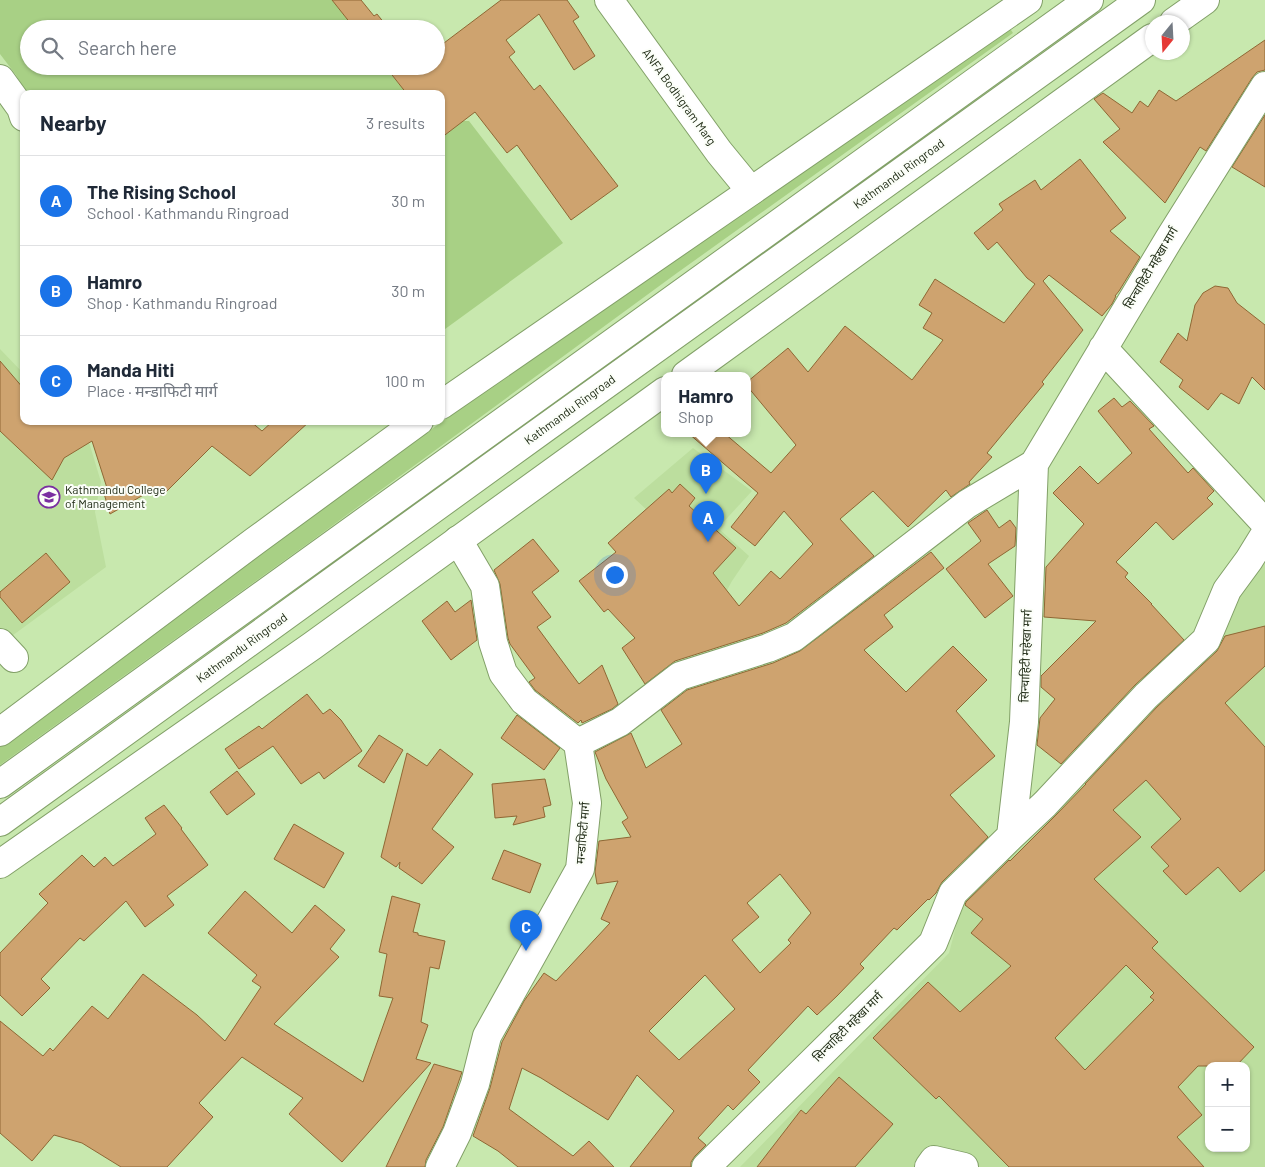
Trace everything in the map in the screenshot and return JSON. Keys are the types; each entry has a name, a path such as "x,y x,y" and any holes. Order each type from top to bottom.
{"main road":[{"name":"ANFA Bodhigram Marg","path":"609,0 719,152 751,191"},
{"path":"445,402 1028,0"},
{"path":"0,784 1089,0"},
{"name":"Kathmandu Ringroad","path":"0,822 1141,0"},
{"path":"1184,15 1205,0"},
{"path":"690,372 1145,43"},
{"path":"0,79 20,107"},
{"name":"सिन्चाहिटी महेखा मार्ग","path":"706,1167 933,943 953,893 1011,836 1024,722 1034,464 1174,231 1265,86"},
{"path":"1103,348 1265,523"},
{"path":"0,864 312,646 661,394"},
{"path":"0,732 414,425"},
{"path":"458,540 485,586 493,642 503,673 524,701 578,743 620,722 680,676 794,638 967,504 1034,464"},
{"path":"1011,836 1045,804 1146,696 1206,640 1227,590 1265,534"},
{"name":"मन्डाफिटी मार्ग","path":"440,1167 457,1134 475,1084 487,1036 580,868 587,803 578,743"},
{"path":"929,1167 934,1160 964,1167"}],"shaded area":[{"path":"0,0 332,0 348,20 20,20 20,75 392,75 404,90 25,90 0,54"},
{"path":"1009,27 1013,33 677,273 310,542 0,765 0,747 244,565 437,425 445,425 445,420"},
{"path":"463,121 469,121 563,243 445,329 445,135"},
{"name":"Kathmandu College of Management","path":"0,349 20,370 20,425 38,425 88,439 101,482 95,512 106,567 5,641 0,635"},
{"path":"693,448 752,491 718,528 749,556 726,592 702,561 634,498"},
{"path":"1265,544 1265,1167 740,1167 949,953 963,900 1194,672"}],"building":[{"path":"332,0 361,0 374,16 377,14 382,20 348,20"},
{"path":"501,0 567,0 579,17 573,21 595,56 574,70 539,14 506,40 515,52 509,57 534,90 540,85 618,186 571,220 517,145 507,153 475,112 445,135 445,90 404,90 392,75 445,75 445,42"},
{"path":"1265,40 1265,70 1257,72 1252,78 1206,151 1200,147 1165,203 1103,142 1120,129 1094,99 1103,93 1132,113 1140,101 1148,107 1159,90 1176,101"},
{"path":"1265,115 1265,187 1232,167"},
{"path":"1080,159 1126,218 1110,231 1140,257 1115,296 1112,304 1102,316 1049,275 1043,281 1083,330 1042,382 1044,384 987,453 992,457 969,482 970,484 951,497 946,490 908,527 873,491 840,519 874,556 786,623 763,633 675,661 645,684 622,648 635,638 608,609 604,612 579,581 616,552 608,543 669,489 672,493 680,484 695,498 689,506 736,548 713,573 739,606 771,571 780,579 813,544 784,511 755,546 731,527 758,493 693,437 729,437 771,473 796,445 751,391 751,379 788,348 808,372 845,326 912,380 943,340 923,328 932,313 919,305 935,279 1004,323 1035,284 1027,278 997,242 988,250 974,233 1003,210 999,204 1035,180 1041,190"},
{"path":"1215,286 1228,288 1237,303 1265,325 1265,390 1252,377 1239,404 1221,393 1208,410 1179,387 1183,380 1160,362 1178,333 1187,341 1195,305 1203,293"},
{"path":"0,361 20,384 20,425 255,425 262,431 269,425 306,425 250,476 212,446 162,496 154,489 110,514 103,490 107,488 92,441 64,458 52,480 0,431"},
{"path":"1114,398 1122,407 1130,401 1154,426 1149,429 1188,473 1193,468 1214,491 1207,498 1213,504 1173,540 1156,522 1116,562 1128,573 1125,577 1184,640 1135,685 1061,764 1037,745 1040,718 1055,699 1041,687 1041,676 1096,621 1044,617 1046,567 1084,524 1053,493 1080,466 1098,484 1132,453 1098,411"},
{"path":"987,510 999,528 1010,520 1016,528 1015,546 988,564 1013,596 985,618 946,569 981,541 968,523"},
{"path":"533,539 559,571 532,592 551,617 537,627 579,684 602,665 618,704 612,709 582,723 581,720 578,723 535,690 529,682 535,678 510,644 508,638 500,584 494,570"},
{"path":"931,552 944,568 884,615 893,627 864,650 906,692 953,646 987,680 956,711 995,756 950,795 988,837 942,882 936,893 929,900 897,930 894,928 860,964 864,968 837,996 817,1015 808,1006 748,1070 760,1082 733,1110 728,1105 698,1138 706,1145 695,1156 691,1162 691,1167 630,1167 674,1111 637,1075 608,1120 522,1068 509,1109 573,1156 589,1141 614,1167 518,1167 498,1151 473,1136 490,1088 502,1042 524,1001 544,973 556,981 610,923 601,919 618,881 597,884 595,872 599,841 631,837 622,822 628,818 606,779 595,752 631,733 646,768 682,744 661,710 687,690 773,663 800,651","holes":["780,874 811,913 788,940 791,943 760,973 732,940 759,917 747,903","705,975 735,1009 679,1060 649,1031"]},
{"path":"46,553 70,582 22,623 0,597 0,592"},
{"path":"471,600 477,640 451,660 422,621 447,601 455,612"},
{"path":"1265,626 1265,666 1225,703 1265,747 1265,870 1240,892 1218,867 1186,895 1163,871 1169,866 1151,847 1181,819 1146,780 1113,810 1141,837 1094,879 1158,942 1152,948 1254,1047 1240,1062 1205,1062 1205,1066 1198,1066 1178,1087 1202,1115 1177,1137 1204,1167 1009,1167 939,1096 936,1099 873,1038 928,982 960,1012 1011,966 971,933 983,919 965,905 966,902 1056,815 1157,707 1217,651 1225,636","holes":["1126,965 1154,993 1150,997 1154,1000 1085,1070 1055,1038"]},
{"path":"307,694 323,714 330,709 341,720 362,751 324,779 319,772 301,784 273,746 239,769 225,749 259,726 262,729"},
{"path":"517,715 560,748 544,770 501,738"},
{"path":"379,735 403,750 384,783 358,766"},
{"path":"440,749 473,774 432,829 454,847 422,884 399,868 400,862 396,867 381,857 407,753 427,766"},
{"path":"237,771 255,794 227,815 210,792"},
{"path":"545,779 551,805 543,807 545,817 513,825 517,816 495,818 492,784"},
{"path":"164,805 208,865 167,896 174,905 145,927 126,901 84,941 80,938 41,979 50,988 22,1016 0,995 0,953 48,903 39,894 82,855 94,867 105,857 113,866 156,834 145,818"},
{"path":"294,824 344,853 324,888 274,859"},
{"path":"504,850 541,864 530,893 492,879"},
{"path":"245,891 292,933 315,905 345,930 330,949 339,957 274,1024 363,1082 393,998 379,996 387,954 379,952 392,896 420,904 413,932 418,933 418,935 445,941 439,969 430,967 421,1022 428,1025 416,1059 431,1063 342,1162 289,1114 303,1098 242,1057 199,1103 213,1117 167,1167 121,1167 82,1143 54,1135 32,1161 0,1133 0,1021 43,1056 50,1048 53,1051 92,1006 108,1019 143,974 197,1015 225,1041 261,987 252,981 257,975 208,933"},
{"path":"434,1064 462,1072 443,1127 426,1160 425,1167 386,1167"},
{"path":"839,1077 893,1124 855,1167 757,1167 801,1110 806,1114"}],"place":[{"name":"Hamro","path":"706,494"},
{"name":"Kathmandu College of Management","path":"49,497"},
{"name":"The Rising School","path":"708,542"},
{"name":"Manda Hiti","path":"526,951"}]}
